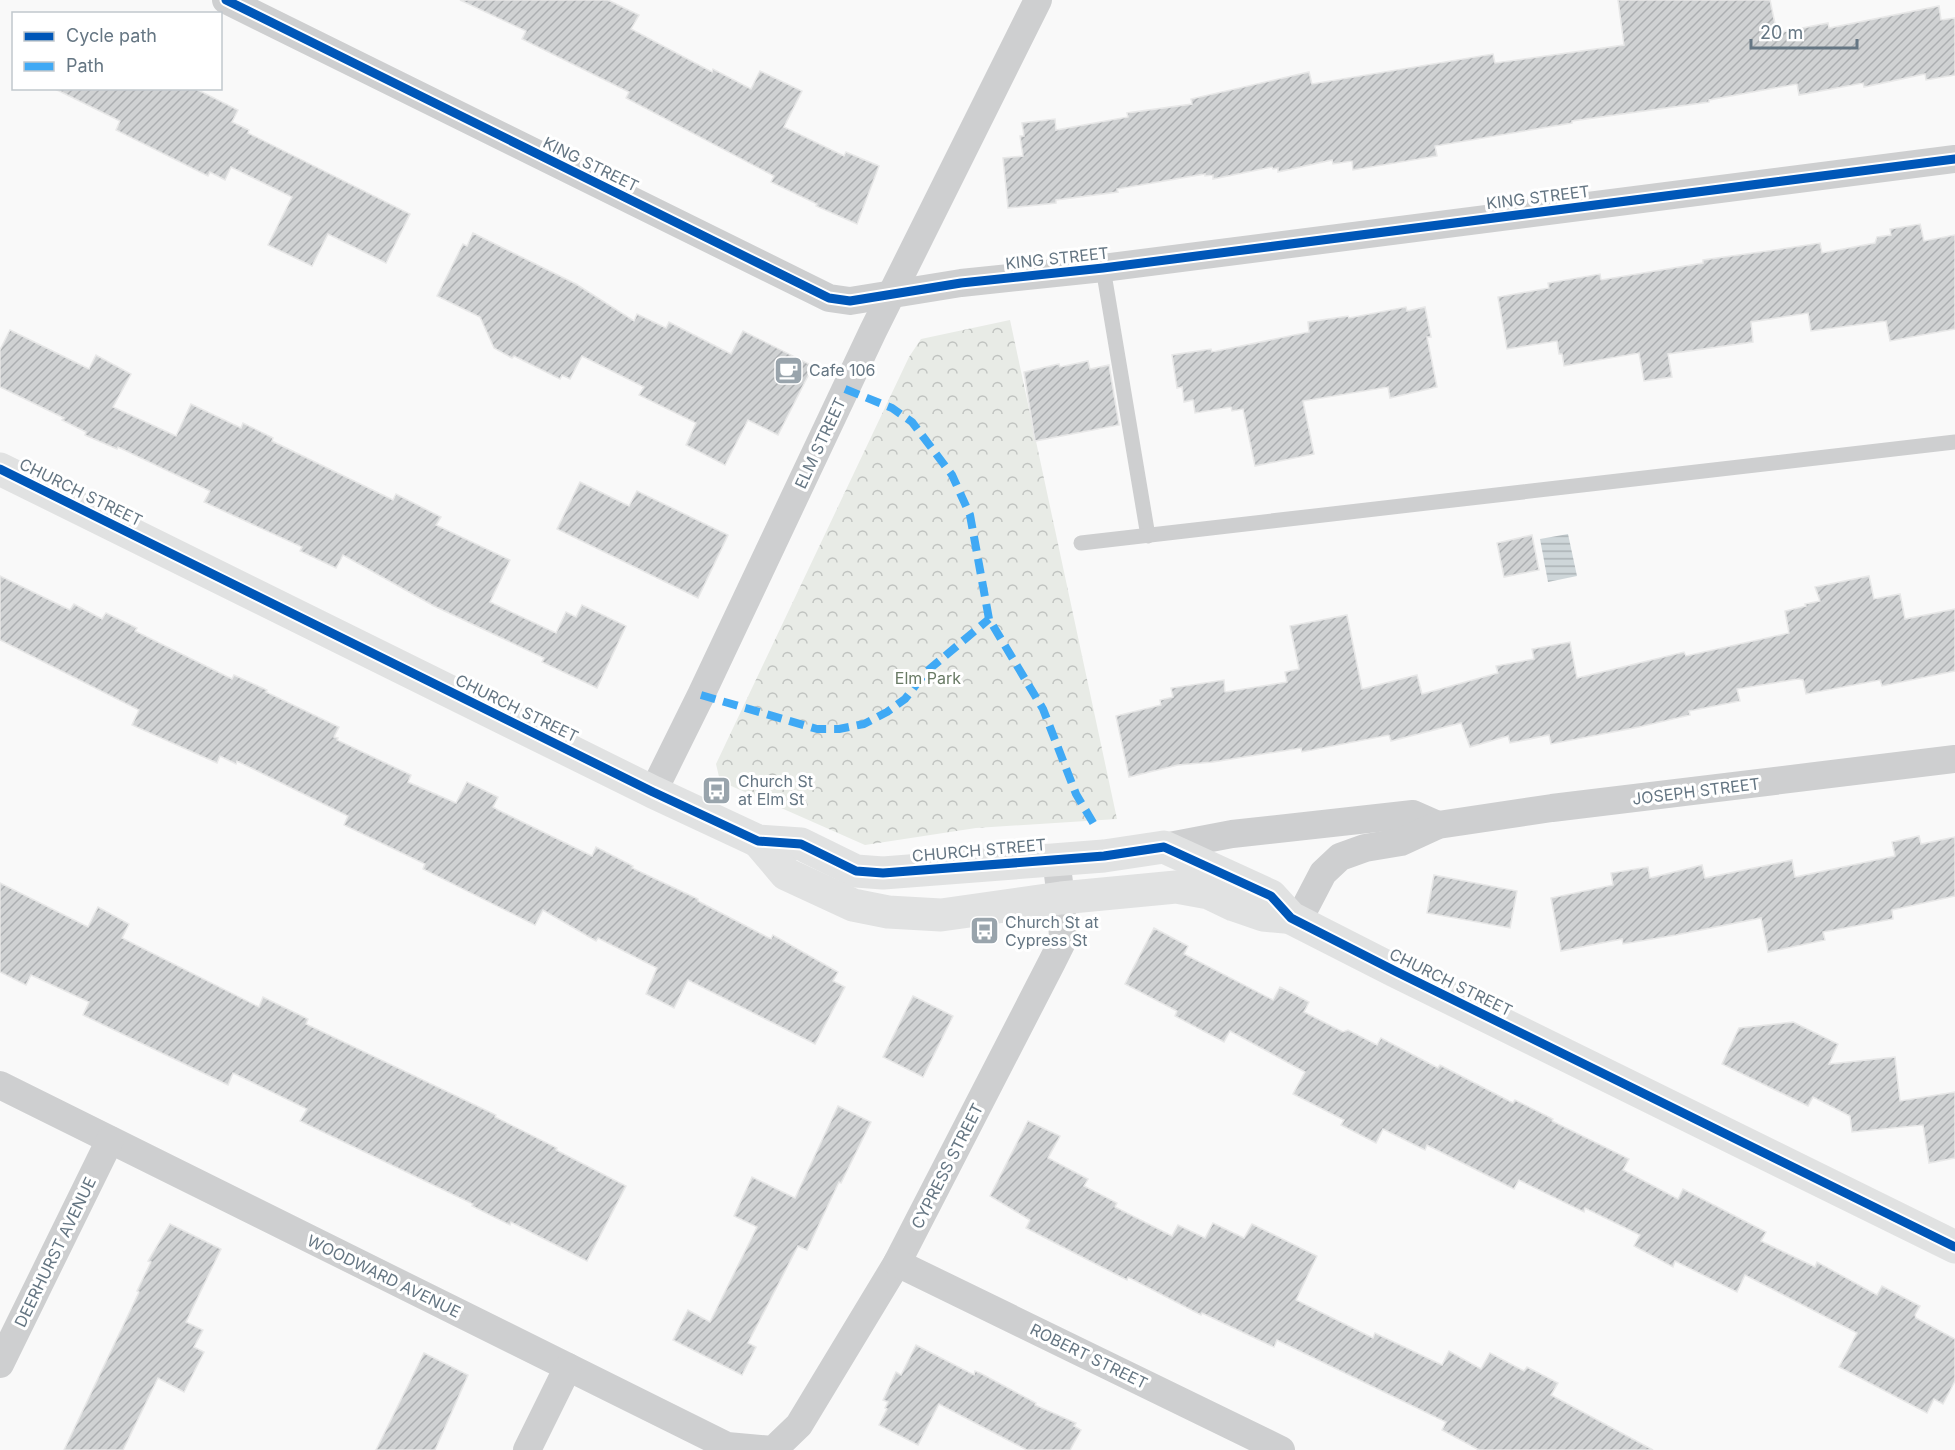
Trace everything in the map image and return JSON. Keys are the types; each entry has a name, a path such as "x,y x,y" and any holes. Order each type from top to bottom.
{"street":[{"name":"KING STREET","path":"226,0 829,298 850,301 961,282 1103,268 1955,159"},
{"name":"ELM STREET","path":"653,792 892,295 1038,0"},
{"name":"CHURCH STREET","path":"0,469 653,792 758,841 801,844 856,871 883,873 1104,856 1164,848 1271,896 1295,919 1395,971 1955,1247"},
{"name":"JOSEPH STREET","path":"1295,919 1323,873 1340,857 1365,848 1401,842 1438,825 1552,808 1955,759"},
{"name":"JOSEPH STREET","path":"1164,848 1232,834 1413,814 1438,825"},
{"name":"CHURCH STREET","path":"758,841 786,874 853,905 888,912 941,915 1061,898 1176,887 1209,893 1263,915 1295,919"},
{"name":"CYPRESS STREET","path":"772,1450 799,1425 897,1263 1063,940 1056,859"},
{"name":"WOODWARD AVENUE","path":"0,1085 727,1446 772,1450"},
{"name":"DEERHURST AVENUE","path":"0,1364 110,1140"},
{"name":"ROBERT STREET","path":"897,1263 1281,1450"},
{"path":"528,1450 568,1367"}],"lane":[{"path":"1103,268 1148,536"},
{"path":"1081,543 1955,442"}],"green space":[{"name":"Elm Park","path":"1010,320 1117,819 976,828 865,845 720,781 716,764 909,357 921,339"}],"shaded area":[{"path":"1568,534 1577,576 1548,582 1540,539"}],"building":[{"path":"460,0 608,0 639,15 631,29 712,72 713,69 751,89 760,71 802,91 784,127 844,156 846,152 879,166 857,224 816,206 817,204 771,182 774,176 626,98 629,92 522,39 526,31"},
{"path":"1618,0 1770,0 1777,33 1828,23 1829,28 1939,6 1941,20 1955,18 1955,75 1926,80 1925,74 1864,87 1863,83 1799,95 1797,84 1709,100 1709,102 1572,121 1572,123 1435,146 1437,156 1353,170 1352,161 1333,164 1332,160 1278,172 1278,168 1273,169 1272,167 1213,179 1213,175 1205,176 1205,174 1117,189 1118,192 1056,200 1056,203 1008,208 1003,158 1023,156 1020,136 1024,136 1022,123 1055,119 1056,130 1128,117 1127,113 1192,104 1191,99 1309,72 1312,84 1493,54 1495,63 1624,45"},
{"path":"57,90 198,90 238,110 232,122 249,130 248,133 410,214 386,263 328,234 312,266 268,245 292,197 231,167 225,180 210,172 208,176 116,130 120,121"},
{"path":"1920,224 1924,241 1955,235 1955,329 1890,341 1886,321 1811,331 1808,313 1751,322 1753,342 1668,354 1672,377 1644,381 1639,353 1564,366 1557,341 1507,349 1498,297 1549,288 1548,283 1600,274 1601,280 1703,263 1703,260 1820,243 1822,253 1875,243 1877,237 1891,235 1890,229"},
{"path":"473,233 576,284 634,321 637,314 666,328 669,322 731,354 743,331 813,366 778,435 748,420 725,465 686,445 696,423 639,395 644,387 582,356 570,379 562,375 560,379 494,348 480,317 437,296 463,244 467,246"},
{"path":"1406,307 1407,311 1425,307 1431,337 1427,337 1437,387 1390,398 1388,387 1303,401 1314,454 1255,466 1243,409 1232,411 1231,407 1195,413 1193,400 1184,402 1182,387 1177,388 1172,355 1211,349 1212,352 1309,332 1308,322 1348,316 1349,318"},
{"path":"10,330 89,369 96,355 131,374 113,407 176,436 191,404 241,428 243,423 273,438 272,441 393,500 396,494 441,517 436,525 510,560 490,602 556,633 566,612 576,617 582,605 626,626 597,688 542,662 544,658 434,606 343,555 336,568 300,551 302,547 204,502 210,491 118,447 117,449 85,435 86,432 62,420 64,418 0,387 0,350"},
{"path":"1088,361 1090,369 1109,365 1119,425 1035,441 1024,372 1059,364 1060,367"},
{"path":"580,482 629,506 637,491 728,535 698,598 557,529"},
{"path":"1532,535 1539,570 1504,577 1497,543"},
{"path":"0,576 70,610 74,604 102,619 106,613 137,628 135,631 232,679 234,675 267,690 266,692 339,727 334,737 338,738 337,740 411,775 408,782 456,803 467,782 498,797 493,807 498,810 592,856 596,847 633,866 632,868 698,899 771,939 773,935 838,972 833,981 845,987 815,1044 688,980 674,1008 646,994 657,968 598,938 596,941 543,910 535,925 423,869 425,864 344,825 348,816 237,761 236,764 220,756 217,763 132,725 139,710 0,640"},
{"path":"1869,576 1874,599 1900,594 1905,619 1955,609 1955,671 1882,686 1880,680 1806,694 1803,680 1798,679 1737,689 1740,701 1689,711 1690,715 1639,727 1551,744 1549,735 1510,743 1508,736 1470,747 1461,723 1391,741 1389,735 1302,752 1301,748 1213,762 1178,765 1129,777 1116,716 1161,705 1160,700 1173,697 1171,688 1224,680 1225,692 1287,682 1285,672 1299,669 1290,626 1347,615 1362,689 1417,675 1422,694 1498,673 1496,666 1534,659 1532,649 1570,642 1577,678 1684,652 1686,656 1789,633 1785,611 1820,601 1815,587"},
{"path":"1919,836 1921,844 1955,837 1955,896 1892,910 1893,919 1823,932 1825,940 1768,952 1761,918 1623,944 1622,939 1561,951 1551,898 1613,885 1611,873 1648,867 1650,878 1702,865 1705,878 1792,860 1795,877 1895,856 1892,842"},
{"path":"1434,875 1517,891 1510,928 1427,913"},
{"path":"0,883 88,927 98,907 129,924 122,938 259,1007 263,997 308,1019 306,1024 496,1115 495,1117 626,1186 587,1261 300,1121 307,1109 233,1073 228,1085 83,1015 89,1002 31,975 26,985 0,972"},
{"path":"1154,928 1188,946 1184,954 1273,1000 1280,987 1309,1002 1304,1012 1343,1032 1348,1030 1377,1045 1381,1038 1438,1068 1440,1065 1513,1103 1515,1100 1553,1119 1552,1121 1629,1159 1623,1170 1678,1199 1683,1189 1766,1232 1761,1241 1815,1267 1817,1262 1877,1295 1882,1286 1920,1306 1915,1315 1916,1318 1955,1339 1955,1381 1943,1404 1934,1399 1927,1413 1839,1367 1857,1333 1745,1275 1737,1292 1675,1261 1673,1267 1634,1246 1640,1235 1585,1208 1584,1212 1519,1180 1514,1189 1427,1145 1425,1150 1383,1129 1376,1143 1341,1125 1344,1120 1293,1094 1305,1072 1230,1031 1224,1042 1175,1016 1177,1011 1125,984"},
{"path":"913,996 953,1016 923,1077 883,1057"},
{"path":"1793,1022 1838,1044 1829,1064 1895,1057 1900,1101 1955,1092 1955,1158 1929,1163 1923,1125 1852,1132 1850,1116 1813,1097 1808,1106 1722,1064 1739,1028"},
{"path":"838,1106 871,1122 807,1250 798,1246 748,1343 756,1347 742,1375 673,1340 688,1310 710,1322 757,1227 734,1216 752,1177 795,1198"},
{"path":"1028,1121 1060,1136 1048,1158 1088,1179 1084,1186 1117,1203 1115,1207 1172,1236 1178,1225 1205,1238 1213,1223 1244,1238 1252,1224 1317,1256 1296,1300 1373,1338 1375,1333 1442,1365 1449,1351 1481,1369 1490,1353 1524,1371 1527,1367 1558,1383 1551,1395 1653,1450 1479,1450 1442,1430 1446,1422 1277,1340 1274,1347 1202,1313 1201,1315 1026,1228 1030,1220 990,1196"},
{"path":"170,1224 221,1249 186,1322 203,1330 194,1347 204,1352 184,1392 158,1378 123,1450 64,1450 139,1292 137,1291 151,1262 148,1261"},
{"path":"916,1345 974,1375 975,1371 980,1373 1036,1403 1035,1405 1076,1423 1074,1426 1081,1430 1070,1450 1027,1450 939,1404 918,1445 879,1425 887,1409 885,1408 888,1402 883,1400 896,1372 901,1375"},
{"path":"424,1353 468,1375 435,1450 376,1450"}],"marked path":[{"path":"845,389 892,408 912,422 952,475 970,515 989,619 1043,709 1076,794 1095,826"},
{"path":"701,695 817,729 839,729 864,724 905,699 926,672 989,619"}],"cycle path":[{"path":"226,0 829,298 850,301 961,283 1103,268 1955,159"},
{"path":"0,469 653,792 758,841 801,844 856,871 883,873 1104,856 1164,847 1271,896 1291,918 1395,971 1955,1247"}],"place":[{"name":"Cafe 106","path":"788,370"},
{"name":"Church St at Elm St","path":"717,790"},
{"name":"Church St at Cypress St","path":"984,931"}]}
